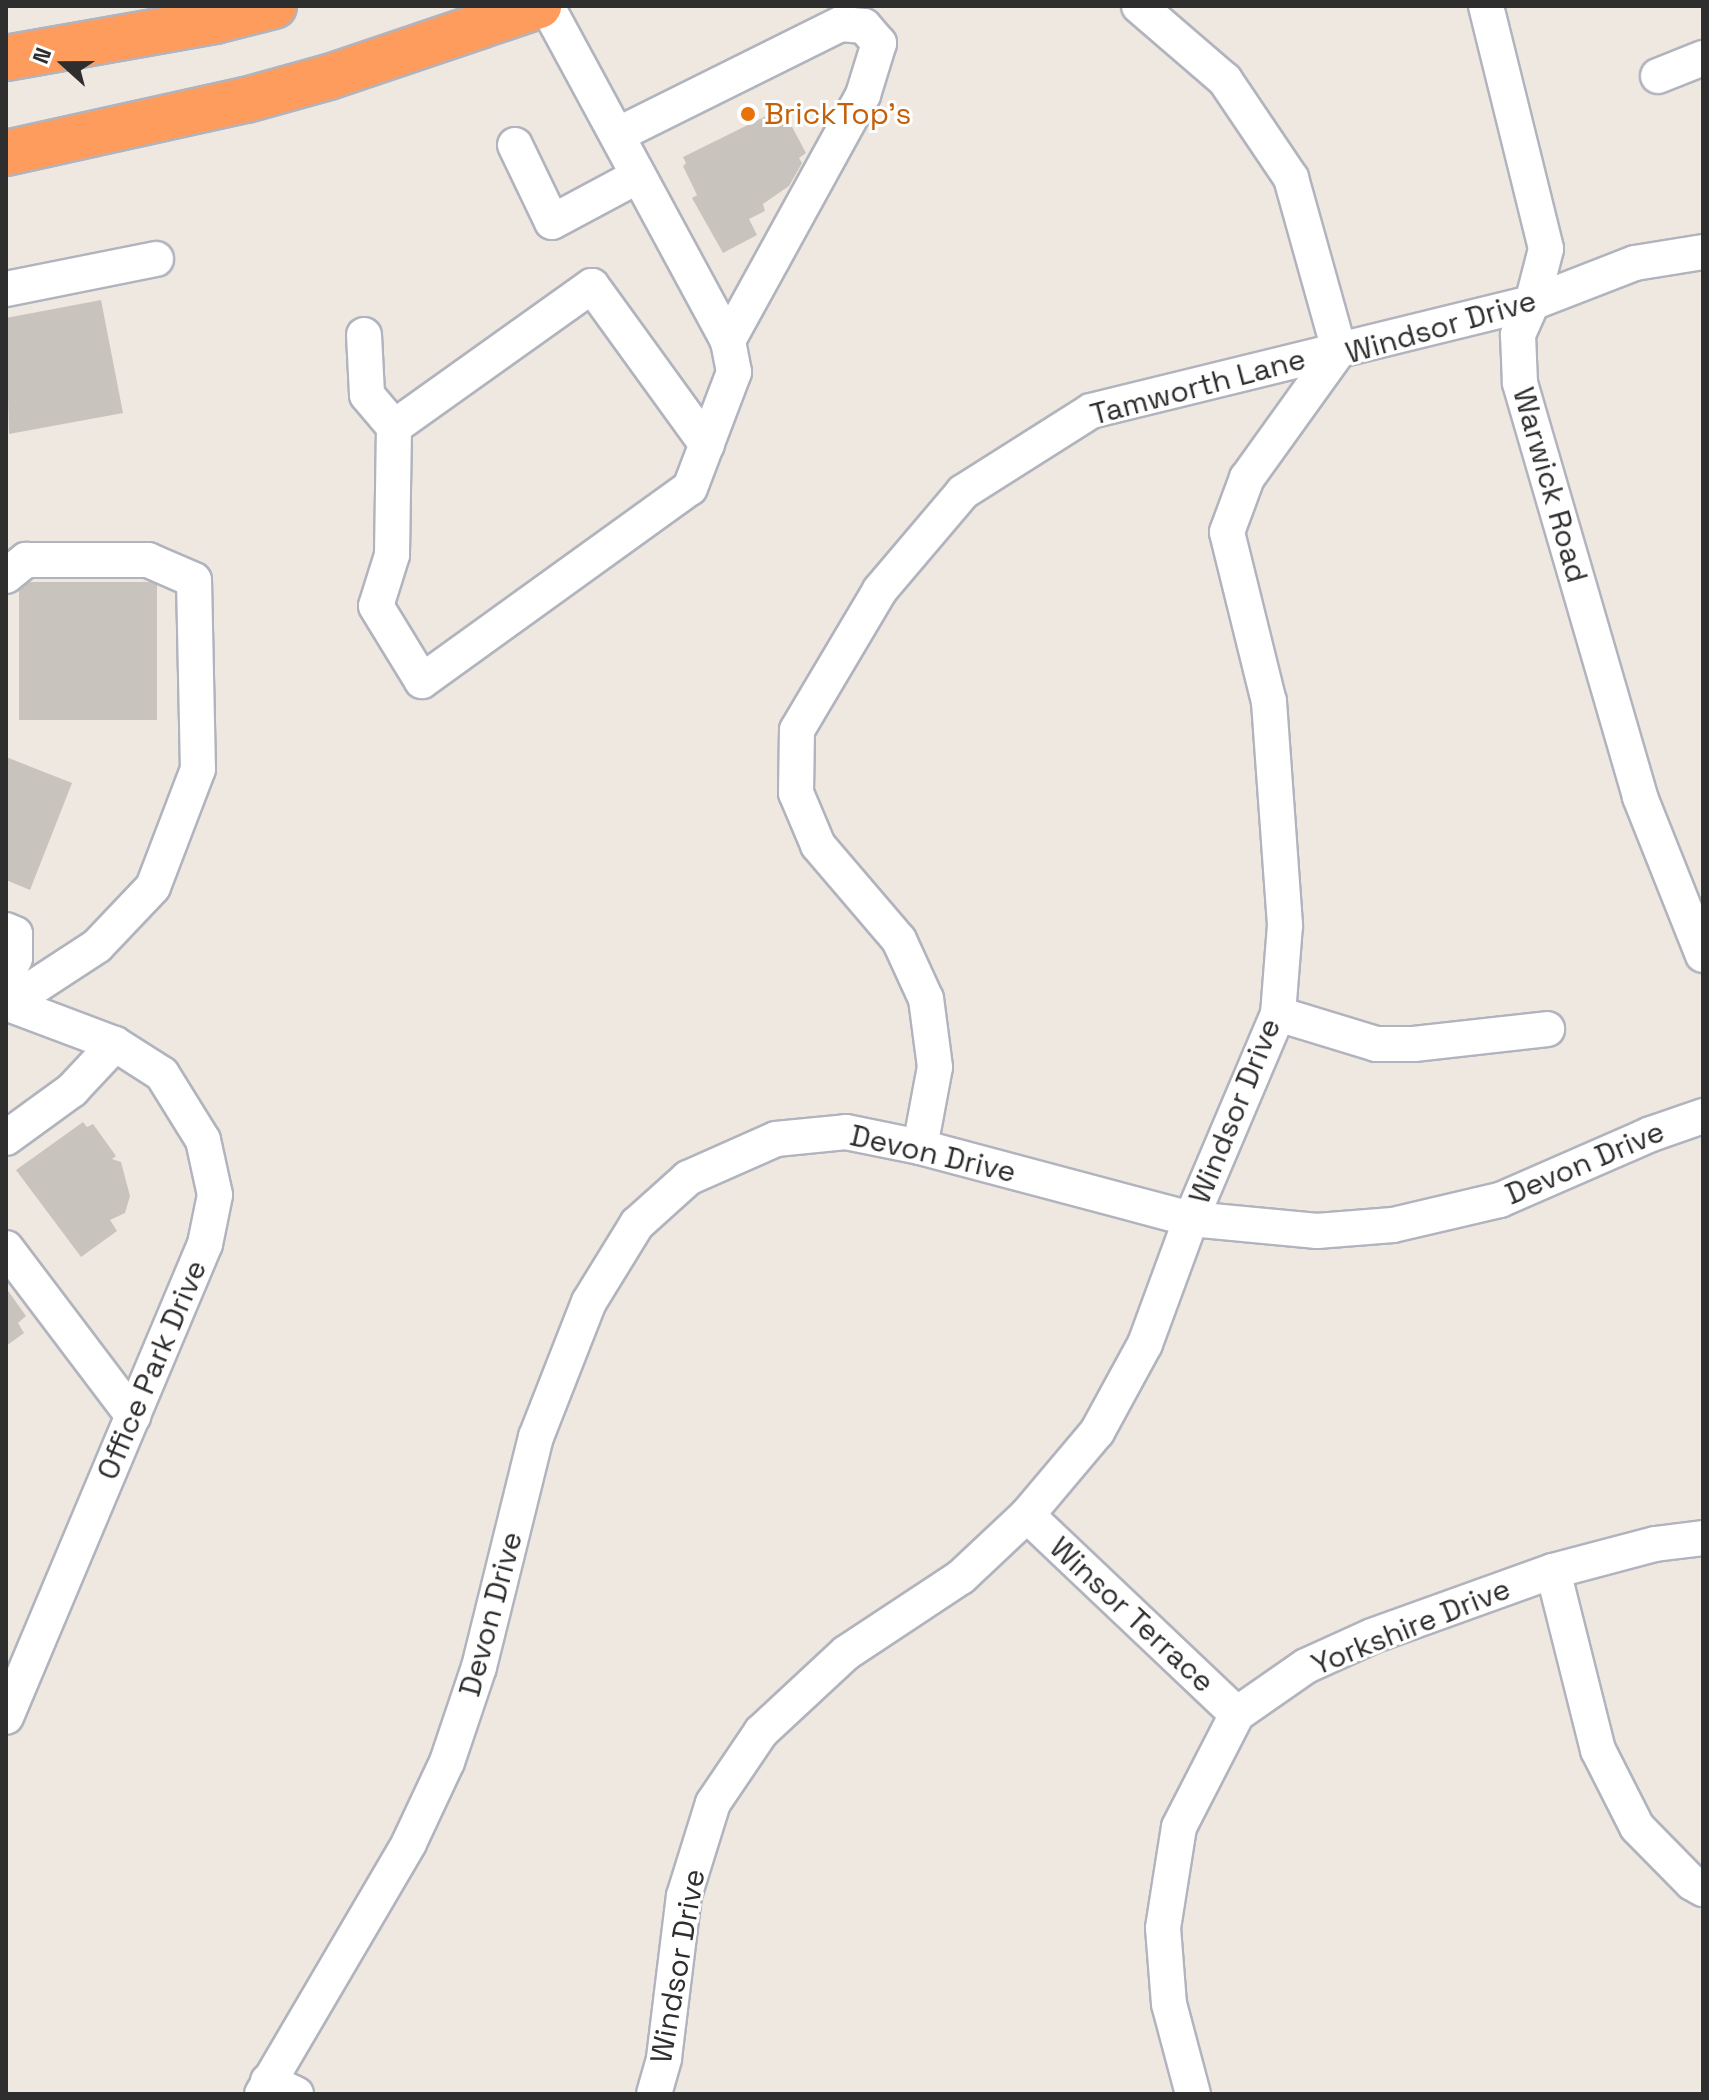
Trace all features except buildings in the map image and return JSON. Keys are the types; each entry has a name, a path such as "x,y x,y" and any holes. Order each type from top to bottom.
{"highway":[{"path":"6,58 215,21 274,6"},
{"path":"6,153 315,81 539,6"}],"street":[{"path":"364,335 367,395 394,427 392,555 376,606 422,681 690,488 734,372 728,341 547,6"},
{"path":"1139,6 1225,80 1291,178 1339,350"},
{"name":"Warwick Road","path":"1486,6 1546,249 1532,303 1518,335 1520,383 1640,797 1703,955"},
{"path":"617,135 841,24 864,26 879,43 863,95 728,341"},
{"path":"1658,76 1703,58"},
{"path":"515,145 552,222 638,176"},
{"name":"Windsor Drive","path":"654,2094 664,2058 684,1896 713,1803 761,1732 846,1653 961,1577 1027,1515 1104,1419 1145,1344 1191,1219 1278,1014 1285,925 1269,702 1227,532 1247,478 1339,350 1532,303 1635,263 1703,252"},
{"path":"6,289 156,259"},
{"path":"394,427 592,286 707,445"},
{"name":"Tamworth Lane","path":"920,1147 935,1067 926,999 899,940 818,845 796,793 797,730 880,590 963,492 1091,411 1339,350"},
{"path":"6,576 26,560 148,560 194,580 198,769 153,887 97,946 7,995"},
{"path":"6,930 15,934 15,958 7,995"},
{"name":"Office Park Drive","path":"6,1717 205,1244 215,1195 203,1140 162,1074 115,1044 7,995"},
{"path":"1278,1014 1376,1044 1414,1044 1547,1029"},
{"path":"6,1138 72,1090 115,1044"},
{"name":"Devon Drive","path":"275,2090 409,1843 447,1762 479,1667 536,1437 589,1302 637,1224 688,1178 776,1139 846,1132 920,1147 1191,1219 1317,1231 1393,1225 1500,1200 1651,1134 1703,1116"},
{"path":"6,1248 133,1416"},
{"name":"Winsor Terrace","path":"1027,1515 1237,1714"},
{"name":"Yorkshire Drive","path":"1193,2094 1169,2004 1163,1928 1179,1827 1237,1714 1306,1666 1372,1636 1553,1571 1655,1544 1703,1538"},
{"path":"1553,1571 1598,1750 1637,1827 1692,1883 1703,1889"}],"place":[{"name":"BrickTop's","path":"748,114"}]}
